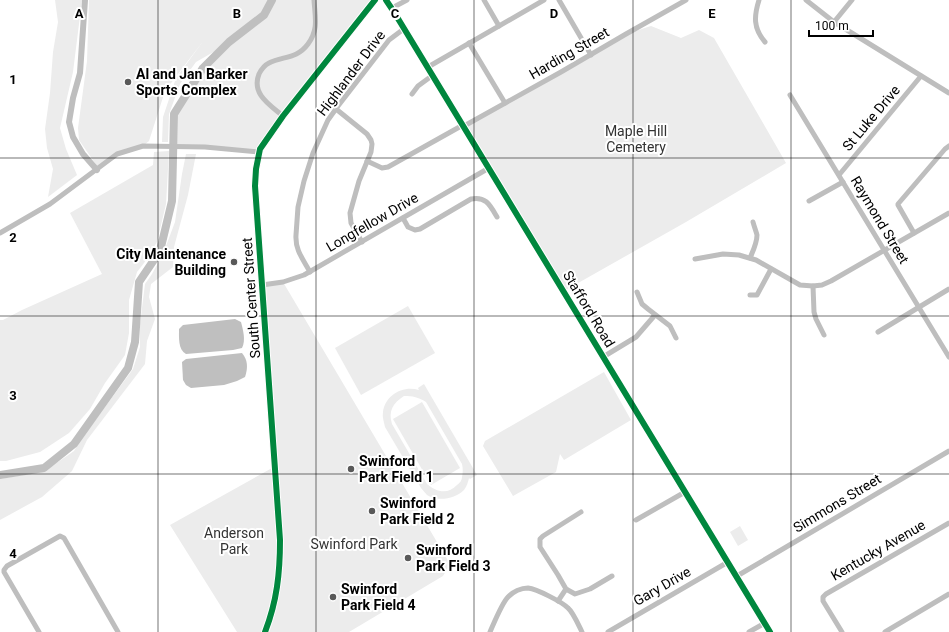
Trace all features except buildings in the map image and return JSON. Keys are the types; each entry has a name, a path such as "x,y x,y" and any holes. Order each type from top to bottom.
{"main road":[{"name":"South Center Street","path":"265,632 271,616 278,586 280,540 255,186 256,169 260,149 266,139 375,0"}],"street":[{"path":"84,0 80,73 73,98 69,122 73,137 78,146 97,170"},
{"path":"283,116 264,99 259,92 257,84 258,76 260,71 269,63 293,56 305,48 315,30 316,16 314,0"},
{"name":"Stafford Road","path":"386,0 405,28 464,125 770,632"},
{"path":"392,8 407,0"},
{"path":"484,0 499,26"},
{"path":"428,66 544,0"},
{"path":"559,0 591,55"},
{"name":"Harding Street","path":"367,161 382,168 388,167 591,55 686,0"},
{"path":"759,0 755,23 759,34 765,42"},
{"path":"806,0 834,22 949,93"},
{"path":"834,22 852,0"},
{"name":"Highlander Drive","path":"310,272 296,246 296,235 298,207 313,153 328,120 336,109 389,40 405,28"},
{"path":"469,43 505,103"},
{"path":"412,94 418,86 433,75"},
{"name":"St Luke Drive","path":"839,175 921,76"},
{"name":"Raymond Street","path":"790,95 949,357"},
{"path":"336,109 364,131 370,137 372,144 372,148 359,181 350,213 351,223 362,242"},
{"path":"0,233 50,204 117,154 143,146 204,147 259,152"},
{"path":"914,233 898,204 949,146"},
{"name":"Longfellow Drive","path":"262,285 292,279 310,272 489,168"},
{"path":"809,201 843,182"},
{"path":"403,218 408,227 415,230 420,229 471,199 478,198 485,200 497,217"},
{"path":"695,259 723,254 739,255 750,258 800,285 813,286 827,283 949,213"},
{"path":"750,258 756,242 753,222"},
{"path":"750,295 757,295 771,269"},
{"path":"813,286 814,312 824,335"},
{"path":"878,332 949,290"},
{"path":"637,292 642,304 670,326 676,338"},
{"path":"604,357 636,337 655,315"},
{"name":"Simmons Street","path":"736,576 949,451"},
{"path":"636,520 685,492"},
{"path":"581,512 543,536 540,539 540,547 566,589 575,594 590,589 612,576"},
{"name":"Kentucky Avenue","path":"842,632 823,601 823,597 949,523"},
{"path":"39,632 4,570 7,566 60,536 64,538 118,632"},
{"name":"Gary Drive","path":"608,632 728,562"},
{"path":"490,632 507,598 523,588 538,591 570,609 582,632"},
{"path":"558,601 566,589"},
{"path":"885,632 949,594"},
{"path":"748,632 765,623"}],"green space":[{"path":"55,0 82,0 73,72 60,128 66,149 77,175 48,197 53,169 47,148 45,129 50,93 53,52 58,22"},
{"path":"89,0 375,0 259,152 177,147 178,113 203,68 224,46 196,62 180,84 169,114 168,142 162,142 163,117 176,78 204,40 165,91 149,141 143,146 117,154 97,166 79,140 78,128 87,61"},
{"name":"Maple Hill Cemetery","path":"651,26 681,38 699,30 714,38 786,163 564,291 464,126 626,34"},
{"path":"169,151 166,204 157,242 137,272 129,300 129,333 125,355 105,383 90,409 69,433 40,452 6,461 0,461 0,320 3,320 102,274 70,213 153,165 154,152"},
{"path":"186,154 196,154 188,195 174,247 173,267 151,284 149,297 155,319 147,341 145,364 87,440 72,471 42,497 0,520 0,479 41,472 74,451 133,369 140,347 140,324 145,284 163,254 175,222"},
{"name":"Swinford Park","path":"283,282 450,564 443,576 349,632 265,632 274,603 261,632 237,632 170,525 272,468 262,285"},
{"path":"408,306 435,353 361,395 335,348"},
{"path":"604,372 631,420 564,460 560,454 556,472 513,496 483,446 485,441"},
{"path":"424,384 477,475 470,479 469,478 467,486 456,496 441,499 427,495 421,488 385,427 383,418 384,406 391,396 401,390 419,390 418,388","holes":["404,396 418,398 426,402 462,464 463,472 461,480 450,490 442,491 434,489 427,484 392,424 392,408"]},
{"path":"422,402 460,468 431,485 393,419"},
{"path":"740,526 748,540 738,546 730,532"}],"shaded area":[{"path":"235,319 241,322 243,328 244,338 242,348 186,354 183,352 180,343 179,329 183,325"},
{"path":"242,353 247,364 247,370 245,377 237,381 224,385 191,388 186,385 183,380 182,362 186,359"}],"waterway":[{"path":"0,475 44,468 74,444 128,368 135,342 139,282 160,251 172,201 174,114 203,68 229,42 264,15 272,0"}],"cycle path":[{"path":"265,632 277,587 280,540 255,186 256,169 260,149 283,116 375,0"},
{"path":"386,0 770,632"}],"place":[{"name":"Al and Jan Barker Sports Complex","path":"128,82"},
{"name":"City Maintenance Building","path":"234,262"},
{"name":"Swinford Park Field 1","path":"351,469"},
{"name":"Swinford Park Field 2","path":"372,511"},
{"name":"Swinford Park Field 3","path":"408,558"},
{"name":"Swinford Park Field 4","path":"333,597"}],"park label":[{"name":"Anderson Park","path":"234,542"}]}
